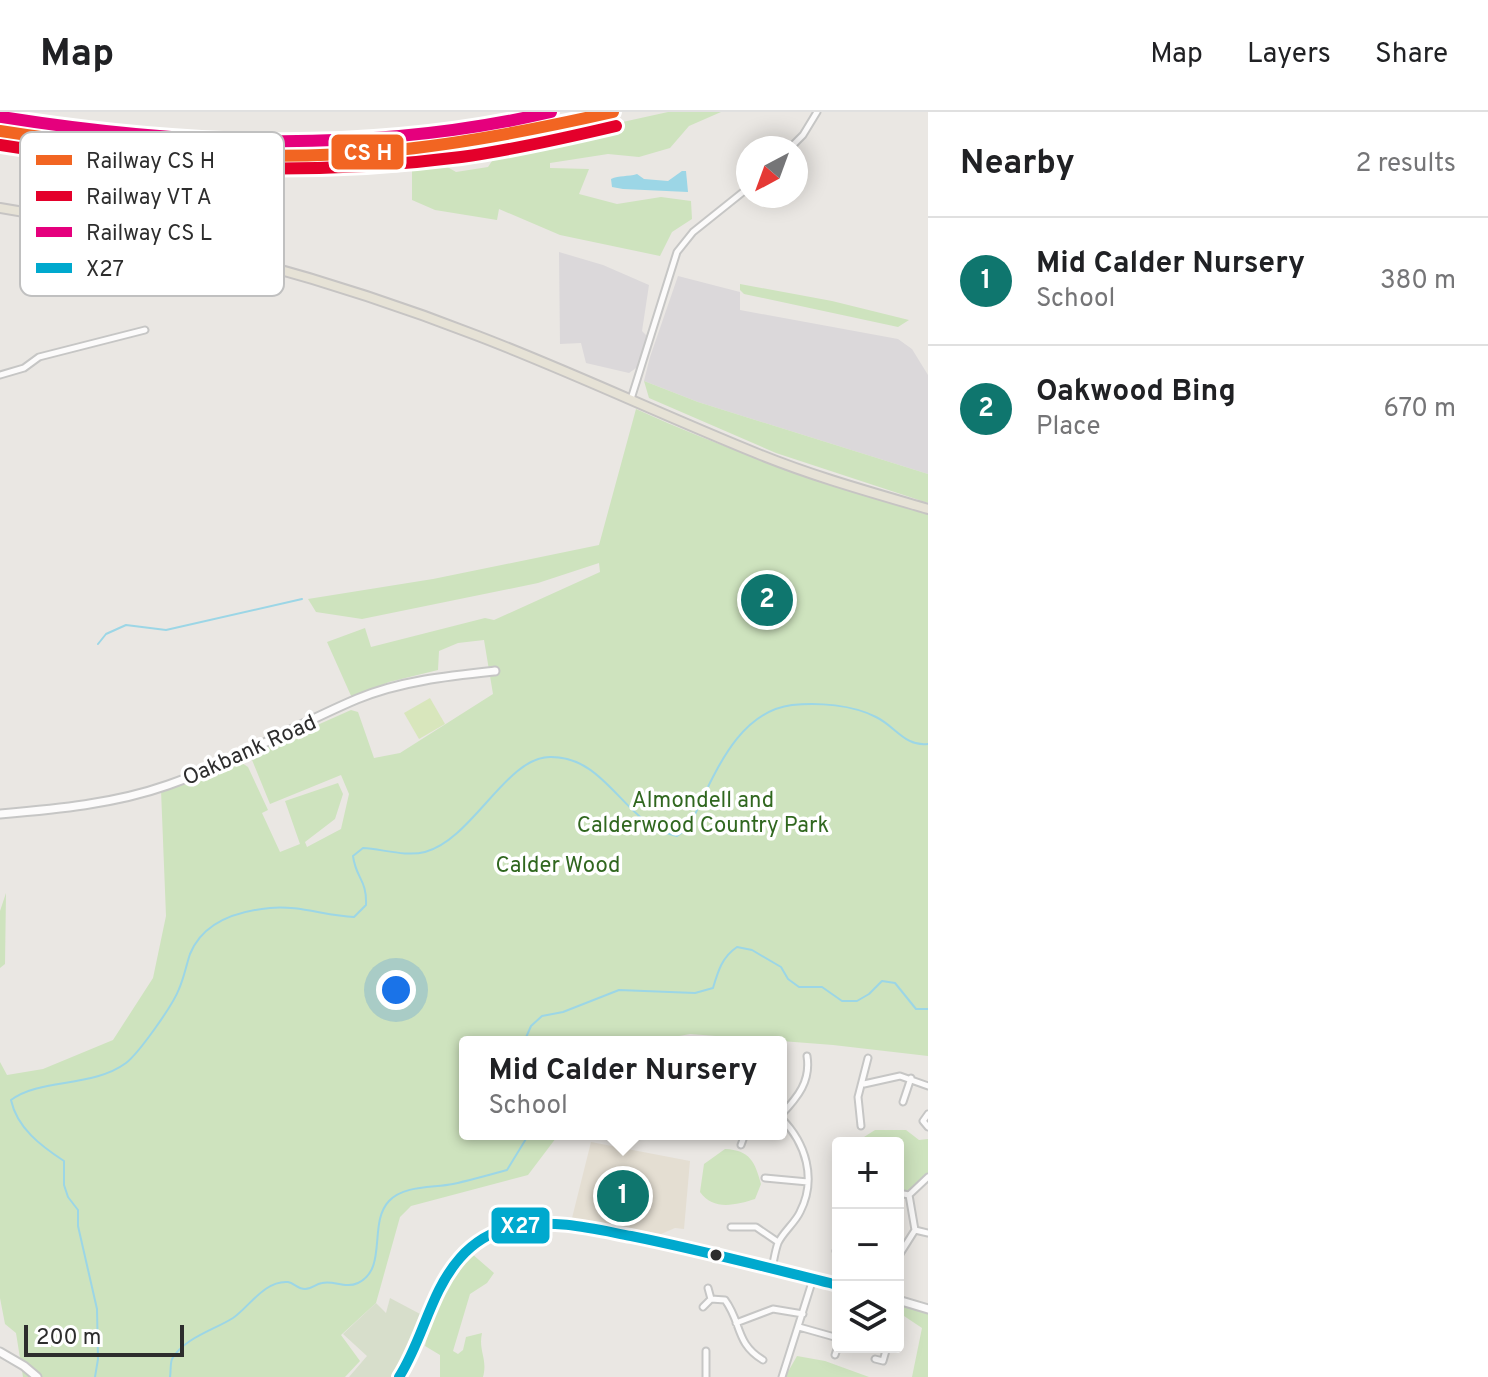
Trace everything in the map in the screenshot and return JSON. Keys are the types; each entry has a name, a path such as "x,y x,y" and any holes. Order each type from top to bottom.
{"main road":[{"path":"0,208 20,212"},
{"path":"284,271 476,335 817,476 928,509"}],"street":[{"path":"802,136 817,112"},
{"path":"631,400 677,252 693,232 736,198"},
{"path":"0,375 24,368 39,357 145,330"},
{"name":"Oakbank Road","path":"0,814 93,805 162,787 218,766 372,694 427,680 495,671"},
{"path":"787,1110 807,1080 810,1070 807,1056"},
{"path":"861,1126 858,1097 868,1058"},
{"path":"863,1084 900,1076 928,1086"},
{"path":"903,1102 911,1078"},
{"path":"928,1114 923,1121 928,1127"},
{"path":"772,1268 778,1242 801,1211 808,1182 805,1153 787,1124"},
{"path":"741,1145 743,1140"},
{"path":"909,1195 928,1177"},
{"path":"765,1178 808,1182"},
{"path":"904,1194 909,1195"},
{"path":"904,1247 915,1230 909,1195"},
{"path":"399,1377 417,1346 446,1275 476,1243 505,1229 538,1225 596,1229 832,1284"},
{"path":"731,1227 756,1227 778,1242"},
{"path":"915,1230 928,1233"},
{"path":"782,1377 813,1279"},
{"path":"708,1288 711,1299"},
{"path":"703,1307 711,1299 725,1300 741,1340 751,1353 763,1360"},
{"path":"904,1302 928,1309"},
{"path":"736,1323 773,1309 803,1314"},
{"path":"799,1327 832,1336"},
{"path":"706,1351 706,1377"},
{"path":"0,1352 37,1377"},
{"path":"875,1359 883,1361 885,1353"}],"shaded area":[{"path":"559,252 603,265 649,285 642,331 648,337 639,366 629,373 586,363 581,343 560,344"},
{"path":"678,276 740,292 740,310 898,339 912,349 928,375 928,474 698,402 644,381"},
{"path":"591,1142 690,1161 684,1229 675,1228 661,1234 572,1218"}],"green space":[{"path":"668,112 721,112 689,126 670,148 639,157 608,154 550,163 550,168 589,169 579,194 617,204 661,197 691,201 692,219 672,232 660,256 560,235 499,209 497,220 435,210 412,200 412,168 444,165 456,172 488,167 500,149"},
{"path":"740,284 832,301 909,320 898,327 744,294"},
{"path":"644,381 698,402 928,474 928,503 776,453 649,398"},
{"name":"Almondell and Calderwood Country Park","path":"636,409 780,466 928,512 928,1056 787,1041 787,1036 459,1036 459,1140 554,1140 528,1175 411,1206 400,1217 376,1303 341,1335 360,1361 345,1377 23,1377 16,1333 5,1324 0,1298 0,1062 7,1075 43,1069 113,1040 153,978 166,916 161,790 239,761 248,767 268,810 262,813 280,852 300,844 285,801 338,783 343,794 335,819 305,842 307,847 341,829 349,794 341,775 270,804 250,755 351,710 358,712 374,758 400,753 493,694 484,640 458,643 439,651 438,670 389,682 352,698 327,642 365,628 371,647 485,618 494,620 600,572 599,563 538,583 362,619 316,612 308,599 433,579 599,545"},
{"path":"430,698 445,724 419,739 404,713"},
{"path":"6,893 5,964 0,968 0,911"},
{"path":"875,1130 906,1130 919,1140 928,1139 928,1174 908,1191 904,1190 904,1137 864,1137"},
{"path":"725,1149 746,1155 754,1164 761,1184 755,1199 718,1204 700,1192 704,1164"},
{"path":"471,1253 494,1273 487,1283 470,1294 453,1351 458,1354 463,1350 466,1337 482,1333 483,1377 440,1377 440,1355 425,1346 434,1308"},
{"path":"390,1298 422,1315 400,1368 394,1377 349,1377 367,1356 343,1334 376,1303 386,1313"},
{"path":"904,1305 928,1311 928,1377 912,1377 922,1328 904,1316"},
{"path":"797,1356 825,1361 869,1377 785,1377"}],"water":[{"path":"686,171 688,192 612,187 611,179 617,177 637,174 644,179 668,181"}],"waterway":[{"path":"98,644 106,634 126,625 166,630 302,599"},
{"path":"95,1377 98,1359 97,1309 78,1226 78,1210 64,1185 64,1161 24,1128 11,1100 36,1088 98,1076 132,1058 170,1006 196,943 213,926 234,915 270,908 354,917 366,905 365,890 353,856 363,848 418,853 442,844 459,832 519,770 534,761 550,757 570,760 587,768 643,819 659,830 677,836 693,819 718,767 737,739 748,726 775,709 802,704 846,707 876,717 906,739 928,744"},
{"path":"527,1036 531,1026 542,1016 563,1012 619,990 695,993 713,988 724,960 737,947 752,950 781,967 788,979 799,987 822,987 842,1001 857,1001 882,981 895,983 916,1009 928,1009"},
{"path":"170,1377 172,1359 184,1345 233,1318 272,1285 288,1282 305,1289 326,1282 358,1283 373,1267 380,1221 389,1201 403,1192 453,1184 507,1170 525,1140"}],"transit line":[{"path":"284,141 414,135 551,112"},
{"path":"284,156 415,148 529,130 613,112"},
{"path":"2,117 119,132"},
{"path":"284,169 403,163 480,154 616,126"},
{"path":"0,131 20,134"},
{"path":"0,145 20,148"},
{"name":"X27","path":"399,1377 441,1286 460,1258 486,1237 517,1226 560,1224 603,1230 832,1284"}],"place":[{"name":"Oakwood Bing","path":"767,600"},
{"name":"Mid Calder Nursery","path":"623,1196"}],"park label":[{"name":"Calder Wood","path":"558,864"}]}
